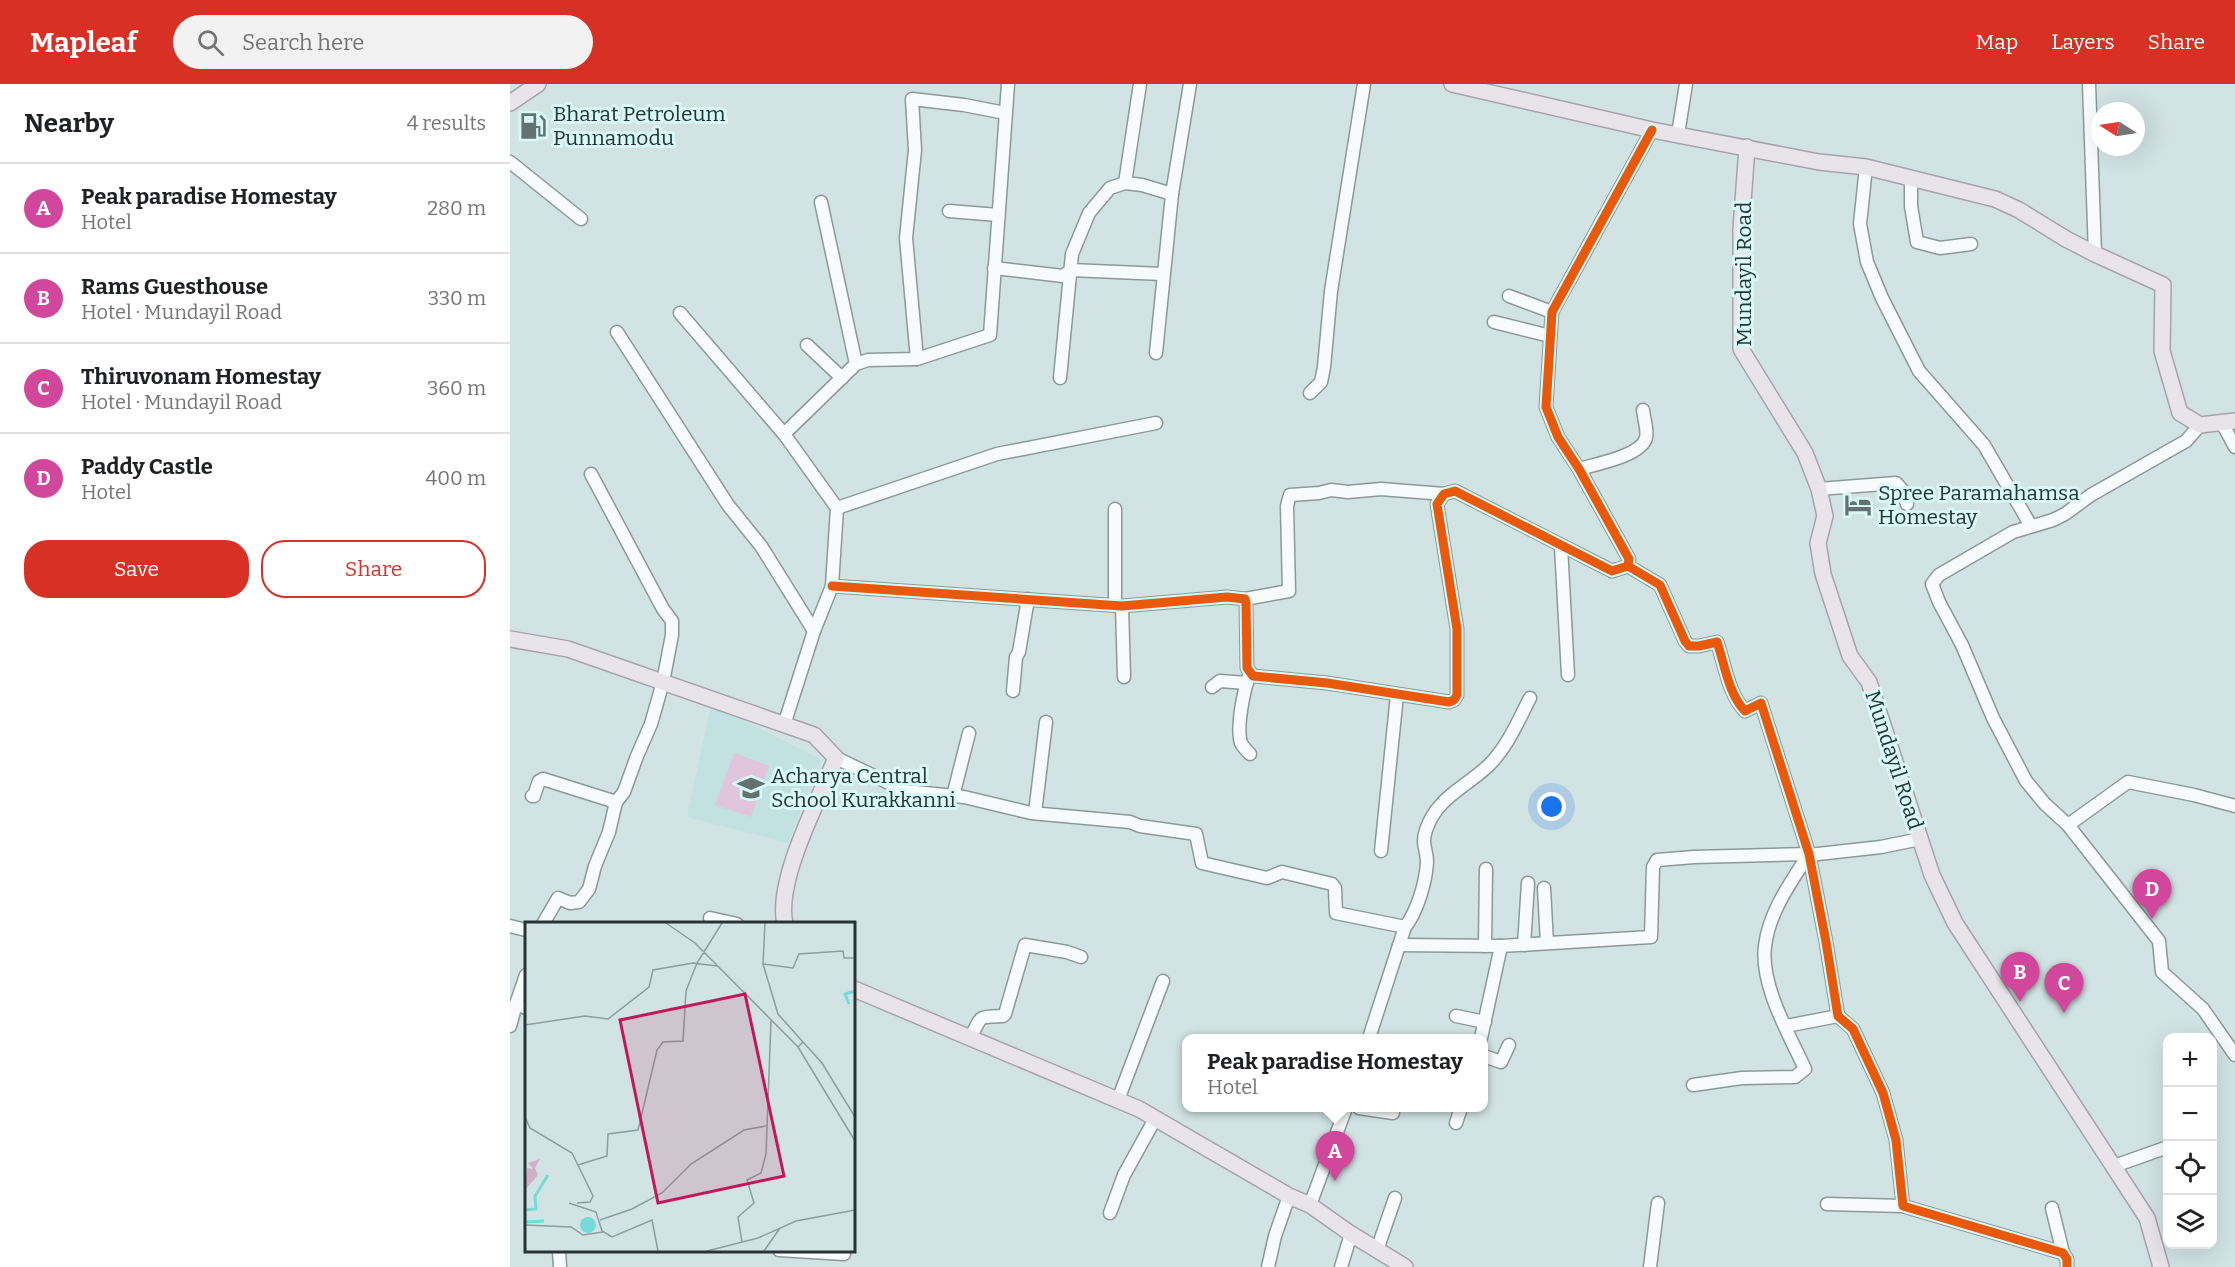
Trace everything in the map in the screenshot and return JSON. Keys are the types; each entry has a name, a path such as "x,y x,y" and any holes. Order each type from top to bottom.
{"main road":[{"path":"510,103 538,84"},
{"path":"1452,84 1652,130 1819,162 1866,167 2008,204 2066,239 2163,285 2162,351 2180,413 2200,425 2228,422"},
{"name":"Mundayil Road","path":"1747,147 1741,229 1740,349 1805,453 1819,489 1825,516 1818,543 1823,574 1850,656 1869,682 1932,875 1955,923 2147,1218 2161,1267"},
{"path":"510,639 568,649 814,735 836,758 793,857 786,895 785,922"},
{"path":"855,989 1118,1100 1289,1196 1310,1205 1351,1234 1405,1267"}],"street":[{"path":"784,434 856,364 868,360 917,359 990,335 1008,84"},
{"path":"1125,183 1140,84"},
{"path":"1156,353 1162,274 1172,194 1190,84"},
{"path":"1310,393 1320,382 1324,367 1331,291 1364,84"},
{"path":"1678,134 1686,84"},
{"path":"2089,84 2095,254"},
{"path":"917,359 906,238 915,150 912,99 964,105 1005,113"},
{"path":"1628,566 1629,559 1580,469 1558,437 1546,407 1552,312 1652,130"},
{"path":"510,162 581,219"},
{"path":"1866,167 1860,224 1867,261 1882,298 1919,371 1984,445 2031,526"},
{"path":"1911,177 1911,206 1917,242 1940,248 1971,244"},
{"path":"1060,378 1072,254 1089,213 1110,188 1125,183 1142,185 1172,194"},
{"path":"821,202 856,364"},
{"path":"948,211 998,215"},
{"path":"994,268 1063,276 1071,270 1162,274"},
{"path":"1509,296 1552,312"},
{"path":"680,313 784,434 837,508 832,586 814,631 784,725"},
{"path":"1494,322 1550,336"},
{"path":"617,332 728,505 761,546 814,631"},
{"path":"807,345 842,378"},
{"path":"1580,469 1631,453 1643,446 1647,437 1643,410"},
{"path":"2228,422 2235,447"},
{"path":"837,508 997,454 1156,423"},
{"path":"2200,425 2186,441 2091,495 2053,520 2000,538 1939,576 1932,584 1962,645 1993,718 2026,781 2045,804 2068,825 2116,884 2159,941 2162,972 2203,1009 2235,1054"},
{"path":"544,922 558,898 570,903 579,902 589,889 595,866 609,832 616,802 624,792 651,724 663,682 672,635 672,621 663,609 591,474"},
{"path":"1819,489 1896,483 1904,491 1907,504"},
{"path":"832,586 1118,606 1227,597 1245,599 1289,591 1287,506 1290,495 1331,490 1348,492 1381,489 1444,494 1455,491 1612,571 1628,566 1660,585 1689,646 1717,642 1736,702 1745,711 1761,703 1809,855 1838,1017 1852,1029 1883,1093 1896,1140 1903,1206"},
{"path":"1212,687 1220,681 1253,676 1344,685 1449,702 1454,700 1457,695 1457,629 1437,504 1444,494"},
{"path":"1115,509 1118,606 1124,676"},
{"path":"1561,546 1568,675"},
{"path":"1013,691 1016,657 1019,652 1028,599"},
{"path":"1245,599 1248,678 1240,739 1250,754"},
{"path":"1381,851 1397,695"},
{"path":"1370,1034 1405,927 1414,915 1427,861 1422,844 1426,830 1439,804 1489,764 1509,740 1530,698"},
{"path":"1035,813 1046,722"},
{"path":"953,796 969,733"},
{"path":"836,758 906,791 953,796 1035,813 1130,822 1140,826 1196,834 1202,863 1267,878 1282,872 1332,884 1335,888 1336,913 1405,927"},
{"path":"532,796 534,796 539,781 543,779 616,802"},
{"path":"2068,825 2128,782 2235,806"},
{"path":"1399,945 1502,946 1652,937 1653,867 1657,860 1809,855 1881,847 1920,839"},
{"path":"1693,1085 1742,1078 1795,1077 1804,1069 1768,984 1764,947 1770,922 1783,894 1809,855"},
{"path":"1485,946 1486,869"},
{"path":"1524,945 1528,883"},
{"path":"1544,888 1547,943"},
{"path":"710,918 728,922"},
{"path":"510,926 525,930"},
{"path":"970,1038 978,1019 1004,1016 1025,945 1067,952 1081,957"},
{"path":"1481,1034 1502,946"},
{"path":"510,1026 521,1006 525,981"},
{"path":"1118,1100 1163,981"},
{"path":"1456,1016 1485,1022"},
{"path":"1786,1026 1838,1017"},
{"path":"1488,1057 1501,1062 1509,1045"},
{"path":"1310,1205 1344,1112"},
{"path":"1387,1112 1393,1113"},
{"path":"1456,1123 1459,1112"},
{"path":"1110,1213 1124,1175 1155,1119"},
{"path":"2114,1166 2163,1149"},
{"path":"1268,1267 1275,1236 1289,1196"},
{"path":"1377,1250 1395,1198"},
{"path":"1650,1267 1658,1203"},
{"path":"1827,1204 1903,1206 2063,1253"},
{"path":"2052,1208 2063,1253 2067,1258 2067,1267"},
{"path":"1341,1267 1351,1234"},
{"path":"559,1252 560,1267"},
{"path":"790,1252 845,1257"}],"shaded area":[{"name":"Acharya Central School Kurakkanni","path":"711,705 821,759 788,843 687,817"},
{"path":"734,753 769,766 751,817 715,805"}],"cycle path":[{"path":"1652,130 1552,312 1546,407 1558,437 1579,469 1629,559 1628,566 1660,585 1689,646 1717,642 1731,687 1745,711 1761,703 1809,854 1838,1016 1853,1029 1883,1093 1896,1140 1903,1206 2063,1253 2067,1259 2067,1267"},
{"path":"832,586 1122,606 1227,597 1245,599 1247,668 1253,676 1327,683 1449,702 1457,695 1457,629 1437,504 1444,494 1455,491 1612,571 1628,566"}],"place":[{"name":"Bharat Petroleum Punnamodu","path":"533,126"},
{"name":"Spree Paramahamsa Homestay","path":"1858,505"},
{"name":"Acharya Central School Kurakkanni","path":"751,788"},
{"name":"Paddy Castle","path":"2152,919"},
{"name":"Rams Guesthouse","path":"2020,1002"},
{"name":"Thiruvonam Homestay","path":"2064,1013"},
{"name":"Peak paradise Homestay","path":"1335,1181"}]}
